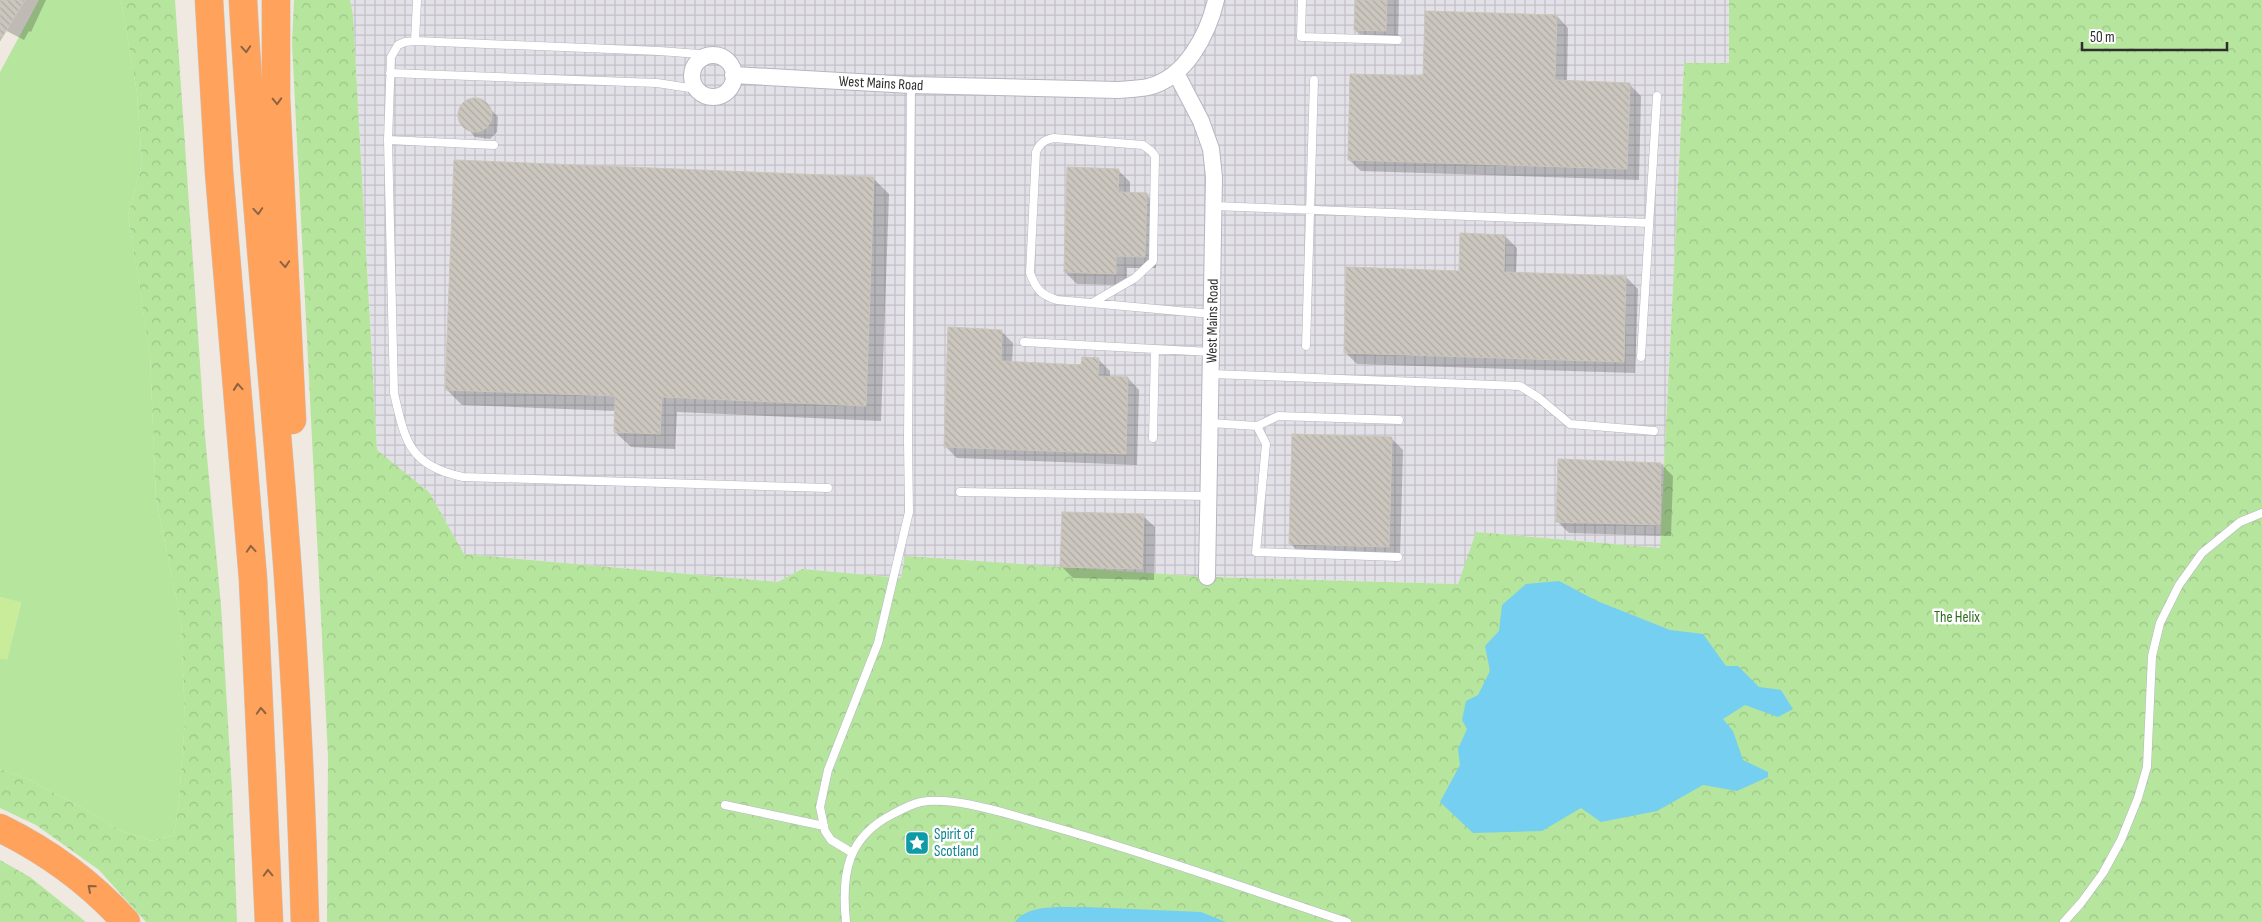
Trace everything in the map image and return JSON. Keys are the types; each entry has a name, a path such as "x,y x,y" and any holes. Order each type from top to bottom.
{"highway":[{"path":"209,0 219,162 252,569 262,737 269,922"},
{"path":"243,0 263,286 283,512 301,827"},
{"path":"276,0 276,97 291,385 304,922"},
{"path":"0,828 33,846 73,874 126,922"}],"street":[{"name":"West Mains Road","path":"734,74 911,85 1118,90 1149,87 1176,73 1195,50 1211,22 1216,0"},
{"path":"713,55 726,61 734,74 730,88 718,97 705,96 696,89 692,80 692,70 701,59 713,55"},
{"name":"West Mains Road","path":"1176,73 1201,121 1211,149 1214,177 1207,577"}],"lane":[{"path":"415,41 417,0"},
{"path":"1302,0 1301,37 1398,40"},
{"path":"713,55 415,41 405,42 394,50 391,57 388,140 394,393 402,428 410,448 424,462 443,473 463,477 828,488"},
{"path":"390,73 657,83 696,89"},
{"path":"1306,346 1314,80"},
{"path":"851,852 831,840 824,826 820,806 822,790 828,770 878,643 909,512 911,85"},
{"path":"1641,357 1657,96"},
{"path":"1092,303 1135,278 1153,261 1155,156 1151,150 1143,145 1047,139 1039,144 1036,152 1030,273 1037,290 1044,296 1058,300 1212,314"},
{"path":"388,140 494,145"},
{"path":"1214,206 1649,222"},
{"path":"1024,342 1211,352"},
{"path":"1153,438 1155,349"},
{"path":"1210,374 1520,386 1570,424 1654,431"},
{"path":"1210,423 1257,426 1278,416 1399,420"},
{"path":"1257,426 1266,444 1256,552 1398,557"},
{"path":"960,492 1208,496"},
{"path":"2064,922 2103,873 2121,840 2138,798 2147,767 2152,656 2160,623 2179,585 2202,553 2240,522 2262,512"},
{"path":"846,922 844,880 851,852 863,836 880,820 921,802 946,801 1004,814 1120,846 1347,922"},
{"path":"725,805 824,826"}],"shaded area":[{"path":"350,0 1729,0 1729,63 1684,63 1660,548 1476,532 1459,584 1207,577 905,557 901,578 802,569 778,582 464,554 429,492 377,450 353,15"}],"green space":[{"path":"39,0 121,0 137,93 142,164 128,215 150,354 156,499 181,621 185,719 179,801 174,835 152,841 119,830 92,813 28,779 0,769 0,658 7,659 21,603 0,597 0,72"},
{"path":"121,0 175,0 205,436 221,605 232,791 237,922 146,922 99,870 36,825 0,808 0,769 28,779 92,813 119,830 152,841 174,835 179,801 185,719 181,621 156,499 150,355 128,215 142,164 137,93"},
{"name":"The Helix","path":"294,0 350,0 353,15 377,450 429,492 464,554 778,582 802,569 901,578 905,556 1207,577 1458,584 1476,532 1660,548 1684,63 1729,63 1729,0 2262,0 2262,922 327,922 328,756 292,43"},
{"path":"0,597 21,602 7,660 0,658"},
{"path":"0,860 30,877 86,922 0,922"}],"water":[{"path":"1559,581 1597,601 1670,630 1703,634 1726,666 1738,666 1759,687 1781,690 1793,709 1778,717 1745,705 1723,719 1733,731 1743,760 1768,772 1768,777 1737,791 1703,785 1657,811 1601,822 1581,808 1542,831 1473,833 1440,802 1460,765 1458,749 1467,729 1462,720 1466,701 1478,695 1490,671 1485,646 1499,631 1502,605 1526,584"},
{"path":"1085,907 1201,912 1226,922 1015,922 1021,916 1038,909"}],"building":[{"path":"0,0 25,0 0,41"},
{"path":"1355,0 1387,0 1386,31 1354,30"},
{"path":"1425,11 1557,15 1555,80 1630,83 1627,169 1348,160 1350,74 1423,76"},
{"path":"475,98 482,99 487,103 491,108 491,122 487,127 482,131 475,132 468,131 463,127 459,122 458,115 459,108 463,103 468,99"},
{"path":"454,160 874,177 866,406 662,397 660,434 614,432 615,396 445,390"},
{"path":"1067,167 1119,169 1118,192 1147,193 1145,257 1116,256 1116,274 1064,272"},
{"path":"1460,233 1505,235 1504,272 1626,276 1624,362 1344,353 1346,267 1459,271"},
{"path":"948,327 1002,330 1001,361 1081,365 1082,357 1099,358 1098,376 1128,377 1126,454 944,447"},
{"path":"1292,434 1392,437 1389,547 1289,544"},
{"path":"1558,459 1661,463 1660,525 1556,522"},
{"path":"1062,512 1144,514 1142,569 1060,567"}],"place":[{"name":"Spirit of Scotland","path":"917,843"}]}
